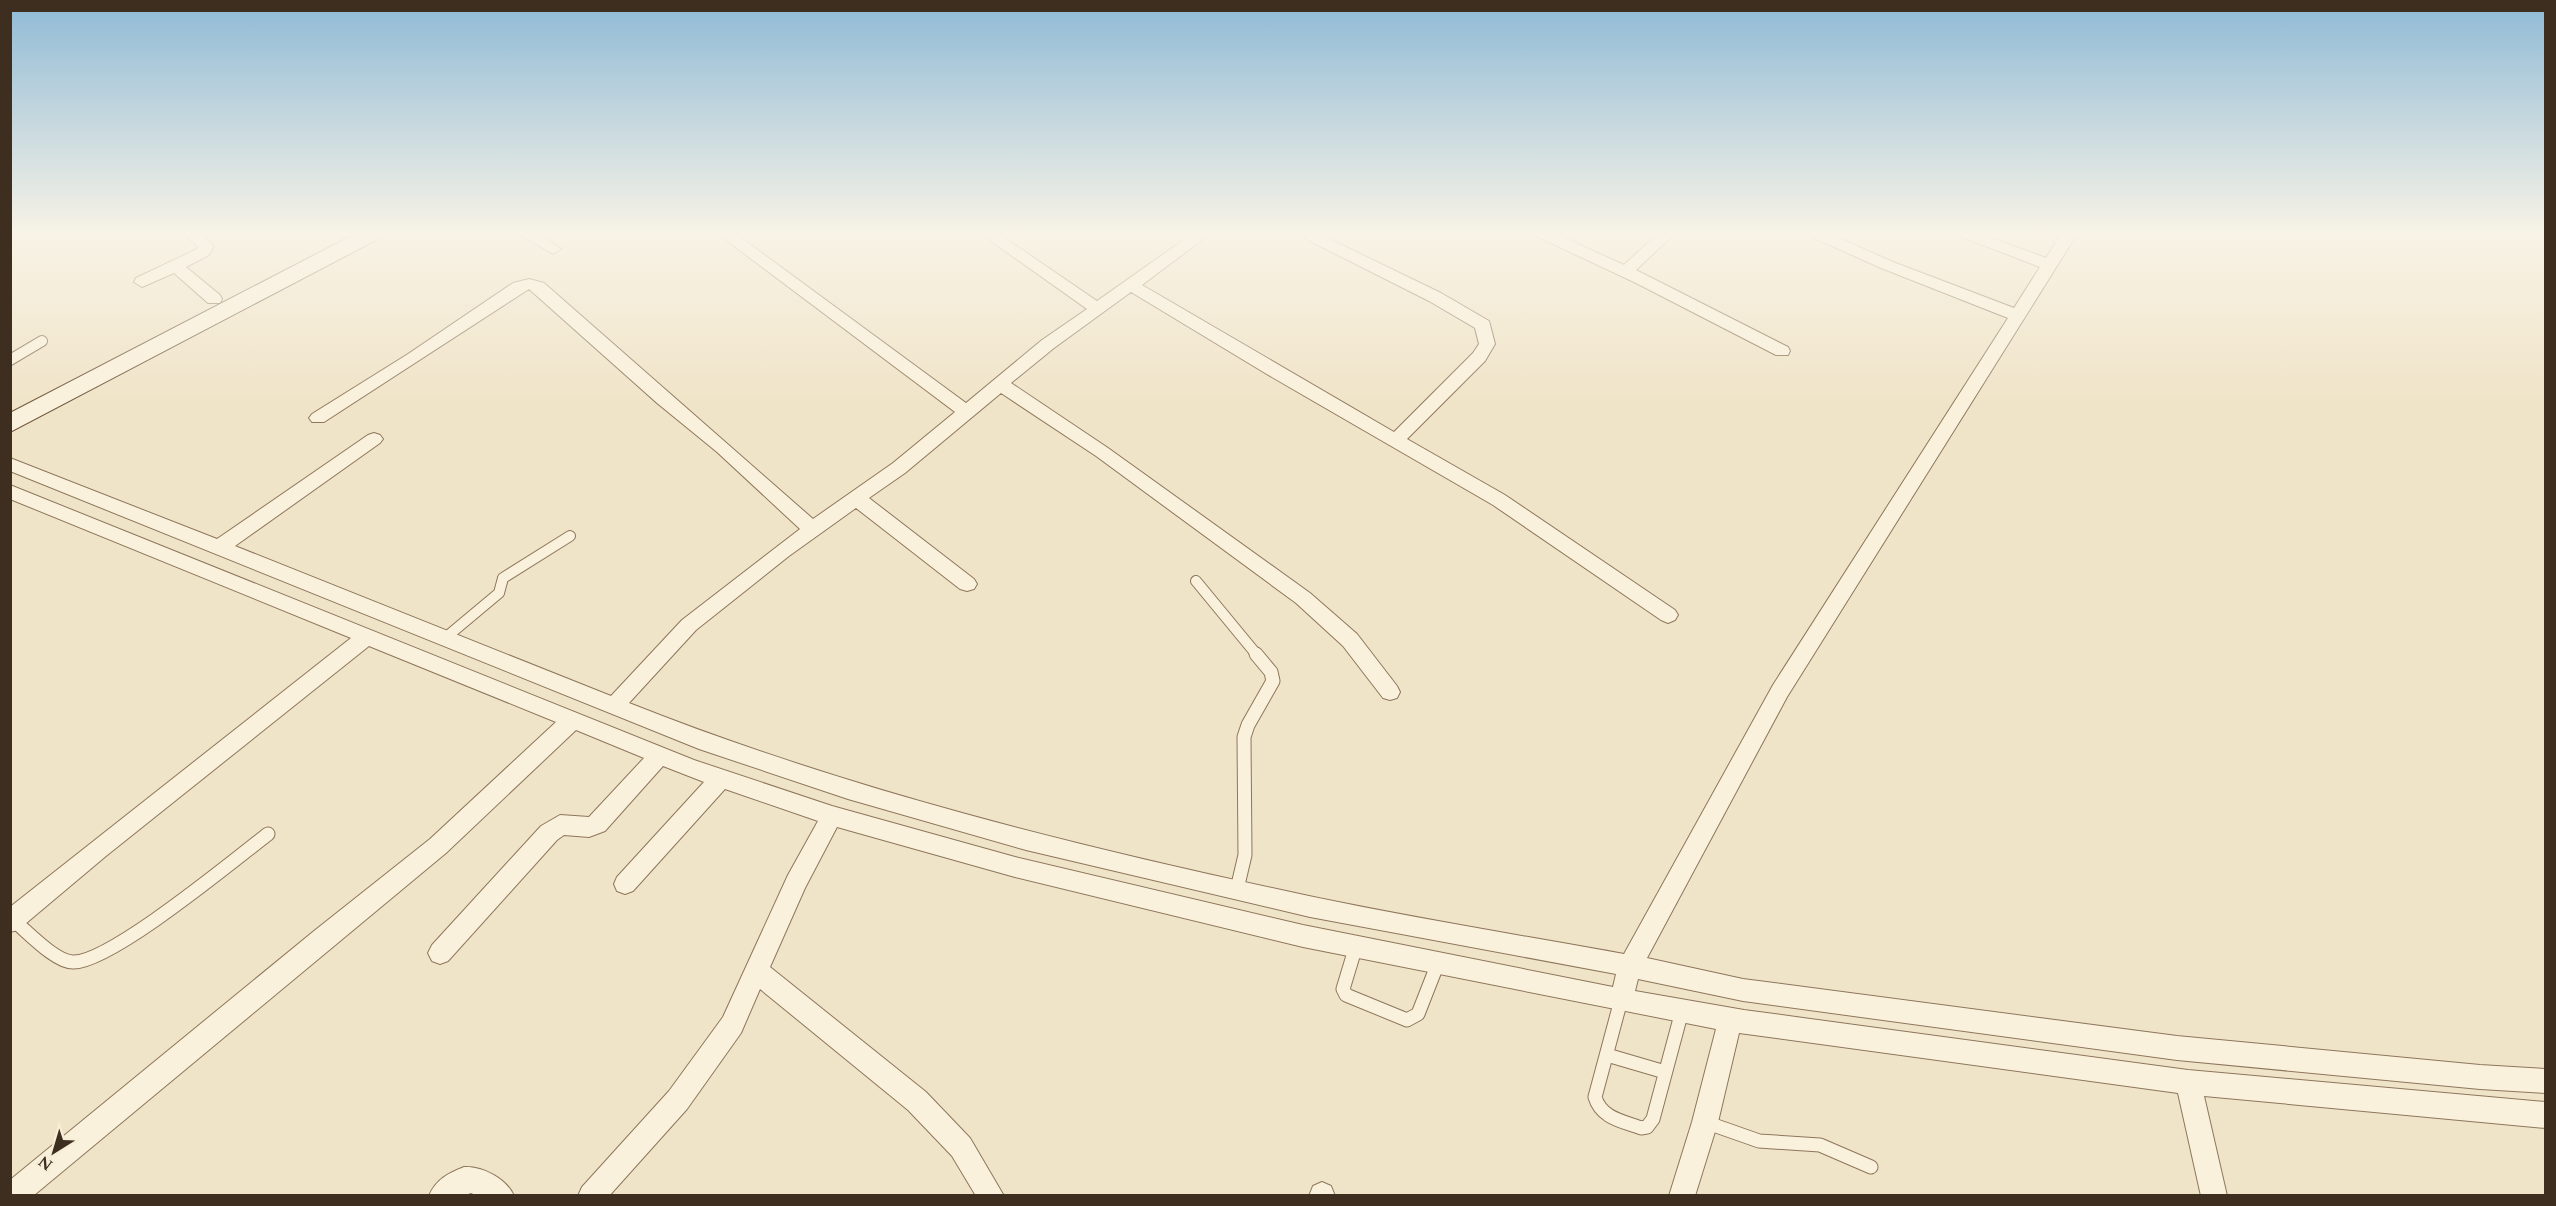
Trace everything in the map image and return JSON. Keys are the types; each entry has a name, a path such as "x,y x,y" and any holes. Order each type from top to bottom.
{"street":[{"path":"204,290 214,299"},
{"path":"10,406 231,290"},
{"path":"10,424 264,290"},
{"path":"318,418 414,358 514,290"},
{"path":"542,290 663,399 723,448 812,529"},
{"path":"802,290 966,412"},
{"path":"1071,290 1098,309"},
{"path":"614,706 689,625 782,551 899,468 1048,344 1124,290"},
{"path":"1140,290 1271,369 1499,500 1668,615"},
{"path":"1396,440 1479,357 1487,344 1483,326 1421,290"},
{"path":"1661,290 1782,351"},
{"path":"1952,290 2016,315"},
{"path":"1621,1000 1630,966 1780,692 2032,290"},
{"path":"1000,384 1102,452 1302,598 1350,640 1390,692"},
{"path":"219,548 374,439"},
{"path":"10,464 706,743 848,790 1026,840 1310,906 1630,966 1743,990 2177,1048 2480,1077 2546,1081"},
{"path":"10,491 366,637 721,778 832,816 1015,867 1356,946 1621,1000 1730,1019 2188,1082 2546,1115"},
{"path":"856,498 967,584"},
{"path":"12,921 98,849 366,637"},
{"path":"12,1196 304,953 438,846 573,720"},
{"path":"440,953 549,833 560,825 589,827 597,824 660,755"},
{"path":"625,884 721,778"},
{"path":"591,1196 678,1100 732,1025 796,882 832,816"},
{"path":"755,970 917,1101 961,1147 991,1196"},
{"path":"1682,1196 1705,1122 1730,1019"},
{"path":"2188,1082 2214,1196"},
{"path":"442,1196 464,1180 480,1180 501,1196"}],"lane":[{"path":"10,360 42,341"},
{"path":"444,639 499,593 503,579 570,536"},
{"path":"1196,581 1271,672 1273,681 1248,725 1244,737 1245,855 1237,889"},
{"path":"12,921 62,959 74,962 88,957 151,922 268,834"},
{"path":"1356,946 1342,989 1346,995 1407,1020 1418,1014 1438,963"},
{"path":"1621,1000 1595,1097 1596,1105 1605,1114 1641,1128 1647,1127 1653,1119 1682,1011"},
{"path":"1607,1054 1665,1072"},
{"path":"1705,1122 1759,1141 1820,1146 1872,1167"}]}
